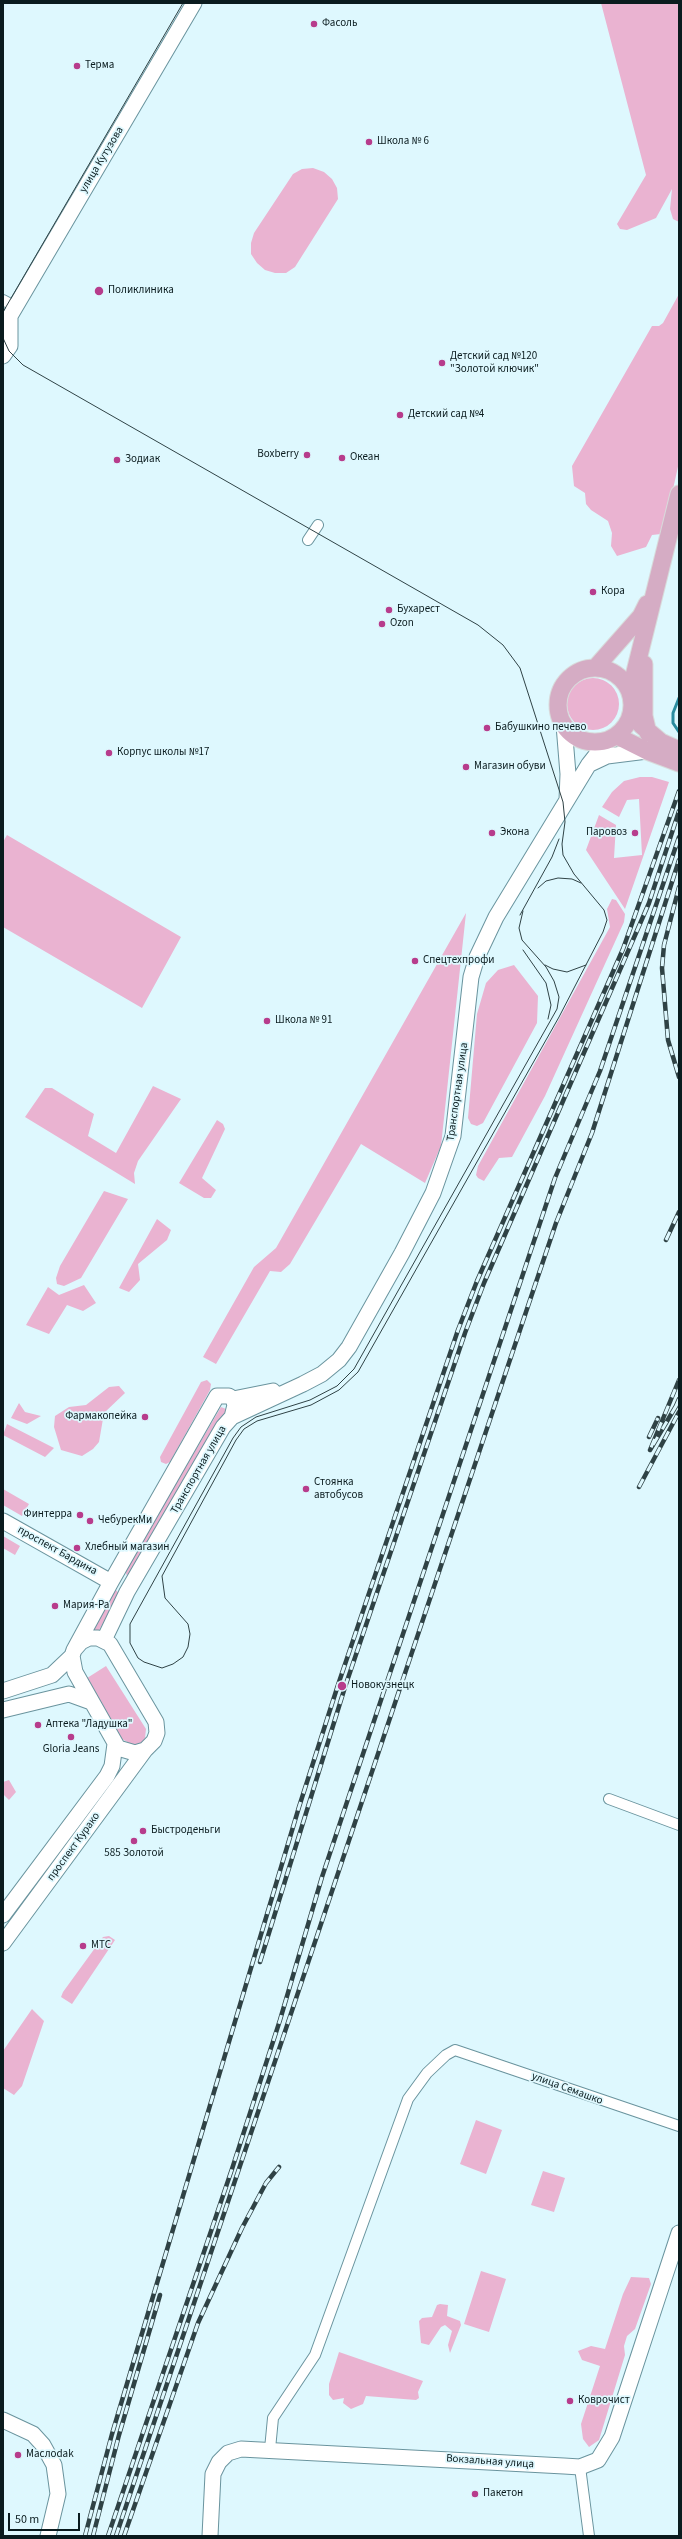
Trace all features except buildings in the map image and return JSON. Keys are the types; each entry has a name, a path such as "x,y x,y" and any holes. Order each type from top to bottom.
{"main road":[{"name":"улица Кутузова","path":"10,317 194,3"},
{"path":"3,356 10,346 10,317"},
{"path":"564,726 572,734 583,740 595,743 612,738 624,729 632,713 630,692 679,494"},
{"path":"596,667 641,616 656,586"},
{"path":"648,619 643,699 648,733"},
{"path":"567,801 568,774 564,726 558,709 561,688 577,672 596,667 617,674 630,692"},
{"path":"632,713 648,733 661,742 679,750"},
{"path":"612,738 679,763"},
{"name":"Транспортная улица","path":"104,1640 127,1592 223,1427 232,1417 322,1374 339,1360 349,1347 434,1193 453,1136 471,977 477,957 496,917 589,764 612,738"},
{"path":"589,764 607,756 647,751"},
{"name":"Транспортная улица","path":"73,1653 111,1582 214,1400 303,1384"},
{"path":"227,1397 235,1405 232,1417"},
{"name":"проспект Бардина","path":"3,1521 111,1582 121,1581 127,1592"},
{"path":"3,1690 52,1675 73,1653 81,1642 89,1638 104,1640"},
{"name":"проспект Курако","path":"3,1943 154,1741 157,1733 156,1722 110,1644 104,1640"},
{"path":"73,1653 75,1672 115,1744 125,1752 135,1753 146,1750"},
{"path":"3,1710 69,1694 91,1702"},
{"name":"проспект Курако","path":"3,1915 107,1776 112,1766 115,1744"},
{"name":"Вокзальная улица","path":"210,2536 213,2474 219,2462 228,2453 242,2448 580,2467 598,2460 612,2437 679,2233"},
{"path":"3,2420 33,2434 43,2445 54,2465 58,2494 48,2536"}],"street":[{"path":"3,300 10,317"},
{"path":"308,540 318,525"},
{"path":"608,1798 679,1825"},
{"name":"улица Семашко","path":"270,2449 273,2418 315,2355 408,2099 427,2073 446,2055 455,2050 679,2126"},
{"path":"580,2467 589,2536"}],"shaded area":[{"path":"601,3 679,3 679,222 673,219 670,209 672,189 656,218 627,230 620,229 617,224 646,175"},
{"path":"313,168 324,172 332,179 337,188 338,199 295,267 286,273 275,273 265,270 257,263 251,254 251,243 254,233 293,174 302,169"},
{"path":"679,294 679,462 664,530 661,534 652,535 646,547 617,556 611,546 612,533 608,521 591,510 586,504 585,493 574,486 572,466 652,326 659,326 663,323"},
{"path":"593,678 603,680 611,686 617,694 619,704 617,714 611,722 603,728 593,730 583,728 575,722 569,714 567,704 569,694 575,686 583,680"},
{"path":"640,777 652,777 669,782 625,909 586,850 599,815 616,825 614,858 642,855 639,799 627,800 619,817 602,807 612,792 624,781"},
{"path":"7,835 181,937 142,1008 3,927 3,842"},
{"path":"612,899 616,900 625,914 624,922 545,1096 512,1157 499,1158 484,1181 476,1175 478,1166 610,927 607,909"},
{"path":"466,913 441,1146 425,1183 361,1144 290,1264 281,1272 270,1271 216,1364 203,1357 254,1267 276,1248"},
{"path":"514,965 538,996 537,1023 483,1123 477,1126 471,1124 468,1118 477,1014 486,983 498,970"},
{"path":"153,1086 181,1099 138,1161 134,1173 135,1184 25,1117 45,1088 52,1088 94,1114 88,1136 116,1153"},
{"path":"217,1120 223,1124 225,1129 202,1178 216,1190 211,1198 204,1198 179,1183"},
{"path":"104,1191 128,1199 81,1278 64,1286 57,1284 56,1278 60,1266"},
{"path":"157,1219 171,1230 167,1240 138,1264 140,1280 129,1292 119,1288"},
{"path":"84,1285 96,1303 83,1311 67,1305 49,1334 26,1325 48,1287 59,1295"},
{"path":"207,1380 211,1384 210,1390 170,1462 166,1464 161,1462 160,1457 201,1382"},
{"path":"119,1386 125,1393 104,1413 99,1442 93,1449 82,1456 61,1450 54,1427 55,1416 69,1407 86,1405 109,1387"},
{"path":"19,1403 25,1412 41,1416 27,1424 11,1418"},
{"path":"221,1407 226,1409 226,1412 132,1574 127,1576 125,1570"},
{"path":"7,1424 54,1448 45,1457 3,1435"},
{"path":"3,1489 29,1504 22,1516 3,1505"},
{"path":"3,1536 20,1546 15,1555 3,1548"},
{"path":"116,1590 120,1595 96,1635 92,1629 113,1591"},
{"path":"106,1666 146,1729 145,1738 141,1744 133,1745 120,1738 84,1680"},
{"path":"9,1780 16,1792 9,1800 3,1794 3,1782"},
{"path":"109,1936 115,1940 72,2004 61,1997 63,1992 103,1937"},
{"path":"32,2009 44,2021 22,2086 14,2095 3,2088 3,2051"},
{"path":"476,2120 502,2130 486,2174 460,2164"},
{"path":"543,2171 565,2178 554,2212 531,2205"},
{"path":"481,2271 506,2279 489,2332 464,2324"},
{"path":"631,2277 649,2278 651,2284 635,2329 627,2336 624,2346 625,2355 599,2440 589,2447 583,2439 581,2424 600,2366 582,2360 578,2351 591,2346 605,2349 623,2294"},
{"path":"437,2305 448,2305 447,2316 460,2321 461,2325 450,2353 448,2345 452,2331 445,2325 441,2327 429,2345 421,2343 419,2321 422,2318 432,2317"},
{"path":"339,2352 423,2381 418,2392 419,2398 416,2400 366,2396 363,2404 351,2409 343,2403 344,2398 333,2400 329,2395 329,2384"}],"waterway":[{"path":"679,698 673,713 673,723 679,732"}],"tram line":[{"path":"3,312 183,3"},
{"path":"3,338 9,351 23,365 478,625 503,645 520,668 563,802 565,822 562,844 563,855 574,874 604,910 607,920 603,932 559,1017 358,1372 339,1390 311,1405 257,1421 244,1429 236,1440 162,1576 165,1598 188,1624 190,1634 188,1647 183,1657 173,1664 162,1668 144,1662 138,1658 130,1643 130,1624 233,1438 241,1427 256,1417 310,1400 337,1386 354,1369 557,1009 559,997 554,981 546,967 522,940 519,928 523,911"},
{"path":"520,915 552,857 559,839"},
{"path":"538,888 546,881 558,878 572,879 581,883"},
{"path":"523,950 546,983 551,1005 548,1019"},
{"path":"545,965 553,969 567,972 586,965"}],"railway":[{"path":"85,2536 112,2434 299,1807 338,1685 458,1330 477,1281 623,949 679,791"},
{"path":"260,1962 345,1687 465,1333 484,1283 649,903 679,811"},
{"path":"108,2536 232,2169 280,2020 322,1877 555,1178 600,1071 679,837"},
{"path":"116,2536 556,1223 592,1133 679,860"},
{"path":"679,887 664,945 662,968 668,1040 679,1077"},
{"path":"666,1240 679,1212"},
{"path":"676,1406 650,1450 679,1380"},
{"path":"679,1399 676,1406 679,1401"},
{"path":"639,1487 679,1412"},
{"path":"649,1437 658,1418"},
{"path":"124,2536 198,2323 242,2228 266,2183 279,2167"},
{"path":"93,2536 119,2435 160,2295"}],"place":[{"name":"Фасоль","path":"314,24"},
{"name":"Терма","path":"77,66"},
{"name":"Школа № 6","path":"369,142"},
{"name":"Поликлиника","path":"99,291"},
{"name":"Детский сад №120 \"Золотой ключик\"","path":"442,363"},
{"name":"Детский сад №4","path":"400,415"},
{"name":"Boxberry","path":"307,455"},
{"name":"Океан","path":"342,458"},
{"name":"Зодиак","path":"117,460"},
{"name":"Кора","path":"593,592"},
{"name":"Бухарест","path":"389,610"},
{"name":"Ozon","path":"382,624"},
{"name":"Бабушкино печево","path":"487,728"},
{"name":"Корпус школы №17","path":"109,753"},
{"name":"Магазин обуви","path":"466,767"},
{"name":"Экона","path":"492,833"},
{"name":"Паровоз","path":"635,833"},
{"name":"Спецтехпрофи","path":"415,961"},
{"name":"Школа № 91","path":"267,1021"},
{"name":"Фармакопейка","path":"145,1417"},
{"name":"Стоянка автобусов","path":"306,1489"},
{"name":"Финтерра","path":"80,1515"},
{"name":"ЧебурекМи","path":"90,1521"},
{"name":"Хлебный магазин","path":"77,1548"},
{"name":"Мария-Ра","path":"55,1606"},
{"name":"Новокузнецк","path":"342,1686"},
{"name":"Аптека \"Ладушка\"","path":"38,1725"},
{"name":"Gloria Jeans","path":"71,1737"},
{"name":"Быстроденьги","path":"143,1831"},
{"name":"585 Золотой","path":"134,1841"},
{"name":"МТС","path":"83,1946"},
{"name":"Коврочист","path":"570,2401"},
{"name":"Mаслоdak","path":"18,2455"},
{"name":"Пакетон","path":"475,2494"}]}
